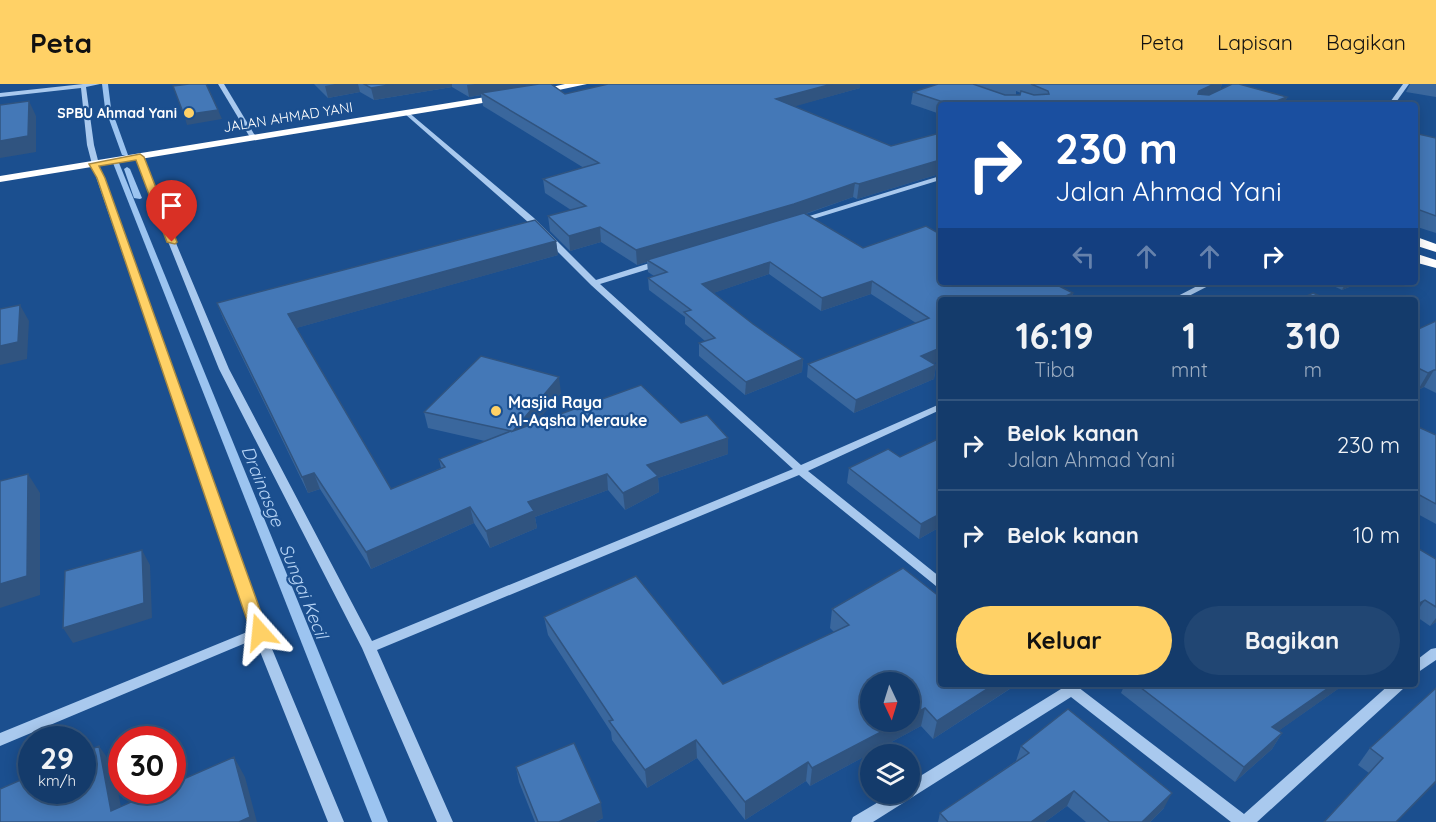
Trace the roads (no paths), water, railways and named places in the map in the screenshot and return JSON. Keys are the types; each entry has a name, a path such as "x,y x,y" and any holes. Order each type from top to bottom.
{"highway":[{"path":"523,94 582,84"},
{"name":"JALAN AHMAD YANI","path":"0,179 512,96"},
{"path":"1418,241 1436,248"},
{"path":"1418,258 1436,264"}],"street":[{"path":"221,84 254,139"},
{"path":"1393,102 1406,84"},
{"path":"0,96 90,85 88,109 101,178 260,632 336,822"},
{"path":"406,113 531,220 594,283 800,470 938,581"},
{"path":"135,158 146,178 224,369 369,648 445,822"},
{"path":"787,224 938,179"},
{"path":"594,283 663,262"},
{"path":"1180,297 1206,285"},
{"path":"369,648 800,470 938,408"},
{"path":"0,740 260,632"},
{"path":"1418,667 1436,653"},
{"path":"920,784 1067,687 1244,822 1396,687"},
{"path":"859,822 889,804"}],"waterway":[{"name":"Sungai Kecil","path":"105,84 108,108 125,155"},
{"name":"Sungai Kecil","path":"116,163 380,822"},
{"name":"Sungai Kecil","path":"127,169 138,198"}],"place":[{"name":"SPBU Ahmad Yani","path":"189,113"},
{"name":"Masjid Raya Al-Aqsha Merauke","path":"496,411"}],"water label":[{"name":"Drainasge","path":"263,486"}]}
